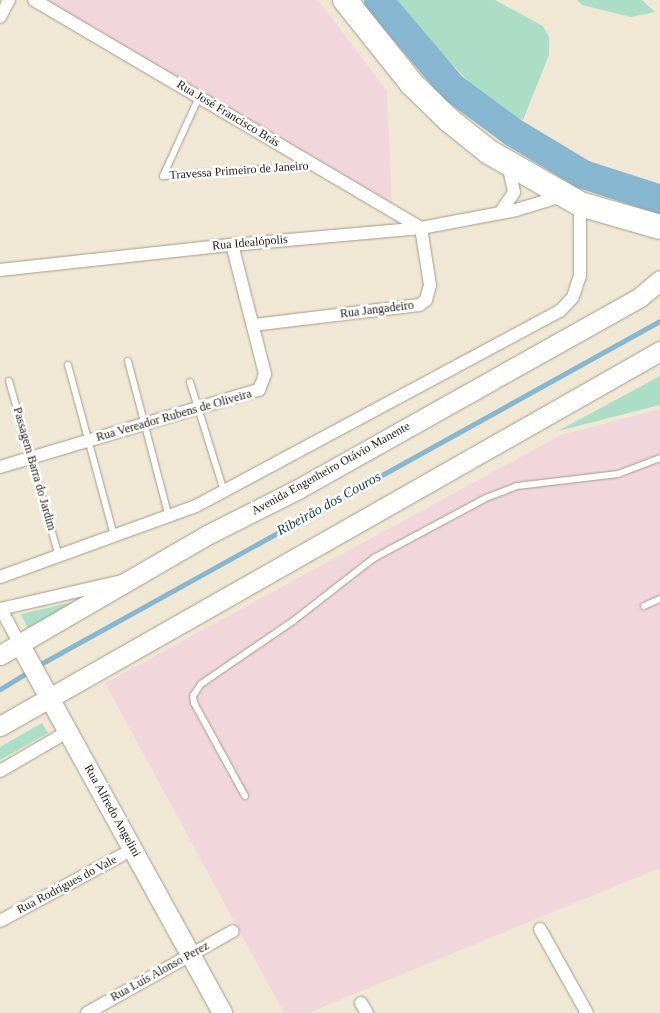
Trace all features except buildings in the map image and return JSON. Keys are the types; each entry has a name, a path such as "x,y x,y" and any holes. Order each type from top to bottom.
{"highway":[{"path":"345,0 412,84 467,135 508,163 571,200 658,229"}],"main road":[{"name":"Avenida Engenheiro Otávio Manente","path":"0,655 22,648 127,580 640,297 660,280"},
{"path":"0,726 45,690 660,352"},
{"name":"Rua Alfredo Angelini","path":"22,648 222,1013"}],"street":[{"name":"Rua José Francisco Brás","path":"34,0 422,228"},
{"path":"0,16 8,1"},
{"path":"500,214 514,192 508,163"},
{"path":"1,572 59,556 169,518 224,491 565,308 573,297 580,276 571,200"},
{"name":"Rua Idealópolis","path":"0,270 232,244 422,228 571,200"},
{"name":"Rua Jangadeiro","path":"254,325 419,305 426,300 430,285 422,228"},
{"name":"Rua Vereador Rubens de Oliveira","path":"0,467 254,393 263,386 265,374 232,244"},
{"path":"1,609 89,586 127,580"},
{"name":"Rua Alfredo Angelini","path":"1,609 22,648"},
{"path":"0,771 68,732"},
{"name":"Rua Rodrigues do Vale","path":"0,921 133,849"},
{"path":"540,929 587,1013"},
{"name":"Rua Luís Alonso Perez","path":"87,1013 234,932"}],"lane":[{"name":"Travessa Primeiro de Janeiro","path":"199,97 163,176 316,166"},
{"path":"128,361 169,518"},
{"path":"68,365 114,536"},
{"name":"Passagem Barra do Jardim","path":"9,381 59,556"},
{"path":"190,382 197,410 224,491"},
{"path":"245,796 194,703 194,696 200,684 293,621 374,558 486,498 517,486 618,474 660,458"},
{"path":"644,606 660,599"}],"shaded area":[{"path":"43,0 318,0 387,91 392,205"},
{"path":"660,409 660,868 308,1013 284,1013 105,683 561,435"}],"green space":[{"path":"396,0 495,0 543,26 549,37 549,55 523,120 509,116 472,85 426,37"},
{"path":"577,0 642,0 655,12 631,17 582,5"},
{"path":"660,376 660,405 558,431"},
{"path":"73,602 28,629 21,614"},
{"path":"42,723 48,733 0,760 0,747"}],"waterway":[{"name":"Ribeirão dos Couros","path":"378,0 452,87 513,132 583,174 660,199"},
{"name":"Ribeirão dos Couros","path":"37,666 660,321"},
{"name":"Ribeirão dos Couros","path":"0,689 30,671"}]}
